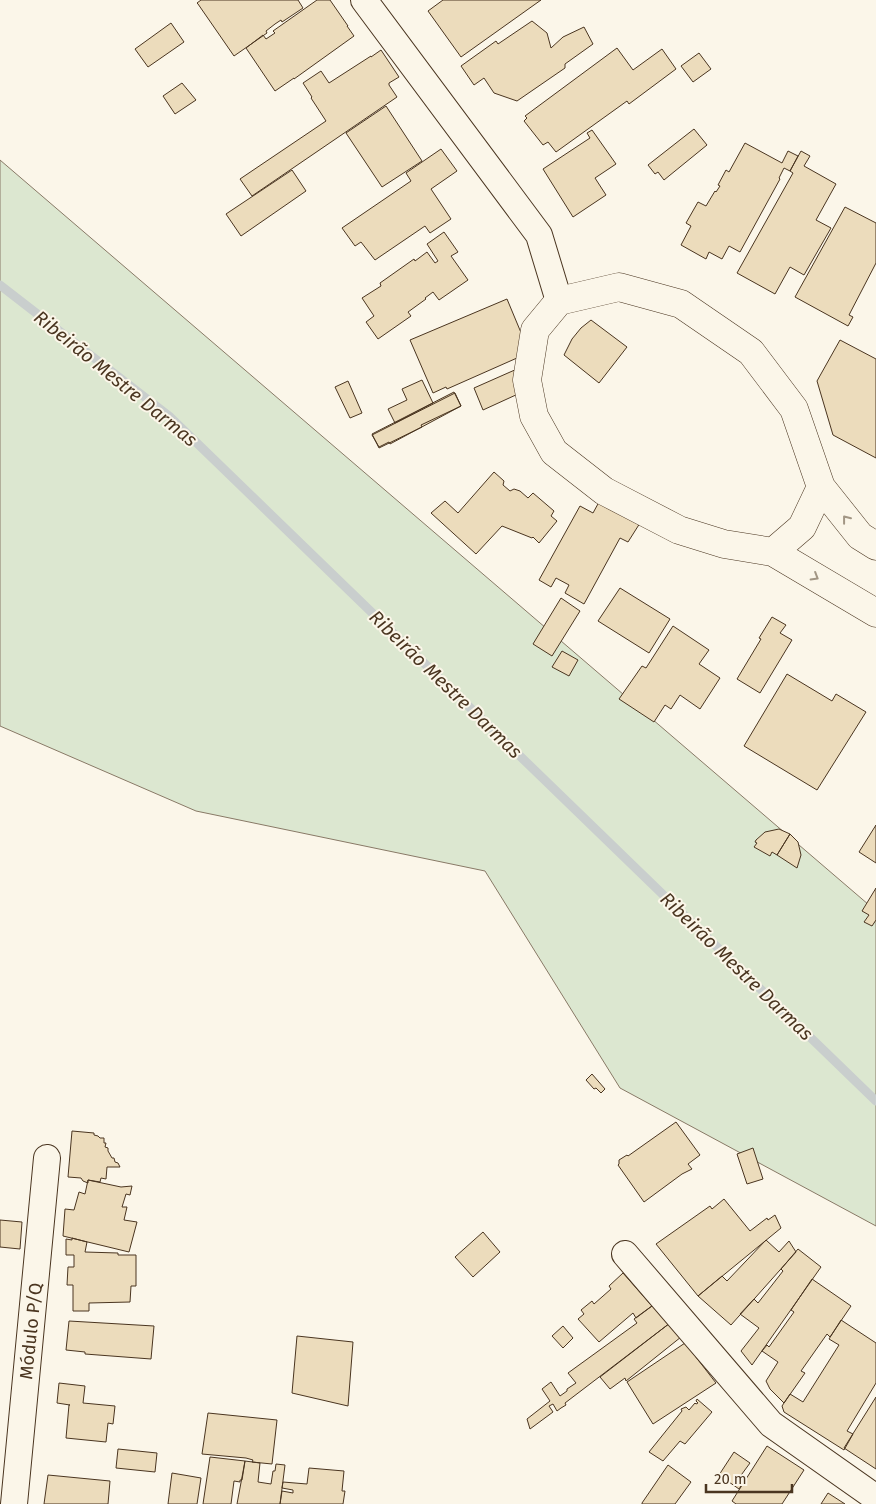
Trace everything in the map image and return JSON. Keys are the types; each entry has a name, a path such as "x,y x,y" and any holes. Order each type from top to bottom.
{"street":[{"path":"364,0 539,236 559,301"},
{"path":"876,546 860,536 821,486 794,409 751,352 681,304 619,287 559,301 535,330 527,380 534,416 554,452 604,491 679,530 724,544 773,552 876,613"},
{"path":"773,552 802,527 821,486"},
{"name":"Módulo P/Q","path":"14,1504 47,1158"},
{"path":"625,1254 771,1424 876,1498"}],"green space":[{"path":"0,160 876,911 876,1226 620,1088 485,871 196,811 0,726"}],"building":[{"path":"201,0 298,0 303,8 282,22 281,20 275,24 266,31 267,33 234,56 197,3"},
{"path":"317,0 330,0 354,36 275,91 246,48 263,35 266,39 275,33 273,31"},
{"path":"443,0 541,0 461,57 428,11"},
{"path":"532,21 547,33 551,48 563,37 584,27 593,44 565,64 565,68 517,101 494,93 484,78 474,85 461,66 496,41 498,44"},
{"path":"171,23 184,42 148,67 135,49"},
{"path":"617,48 633,70 662,49 676,69 629,104 627,101 556,152 548,142 543,145 524,121 527,118 525,116"},
{"path":"381,50 399,77 389,83 397,97 252,196 240,179 326,121 303,83 321,71 329,83"},
{"path":"699,53 711,69 693,82 681,66"},
{"path":"182,83 196,100 175,114 163,96"},
{"path":"386,106 422,161 382,187 346,133"},
{"path":"694,129 707,145 664,180 658,172 655,174 648,165"},
{"path":"592,130 616,164 595,178 606,195 573,217 543,169 590,138 587,133"},
{"path":"745,143 782,163 788,151 798,156 790,171 784,168 780,179 740,252 729,246 722,259 709,252 706,259 681,245 691,226 686,223 698,202 706,206 720,186 718,185 726,170 729,172"},
{"path":"441,149 457,171 431,189 451,219 430,233 425,226 375,260 361,242 355,246 342,228 411,181 406,173"},
{"path":"801,151 810,156 804,166 836,184 816,220 831,228 804,275 790,267 775,294 737,273 793,173 790,171"},
{"path":"292,170 306,191 241,236 226,214"},
{"path":"845,207 876,223 876,263 849,315 853,317 848,326 795,297"},
{"path":"444,232 458,252 451,256 468,280 439,300 433,292 408,312 411,316 378,339 366,322 374,316 362,298 381,286 380,283 427,252 435,263 438,261 427,244"},
{"path":"507,299 522,335 517,358 447,389 446,387 433,393 410,340"},
{"path":"591,320 627,347 599,383 564,355 572,339"},
{"path":"840,340 876,359 876,458 833,435 817,381"},
{"path":"517,369 518,394 483,410 474,388"},
{"path":"422,380 433,403 395,423 388,409 407,400 402,389"},
{"path":"348,381 362,413 350,418 335,387"},
{"path":"454,392 461,406 379,448 372,434"},
{"path":"455,393 461,406 390,444 389,442 379,447 372,435"},
{"path":"494,472 504,481 503,485 510,491 514,489 520,491 528,498 533,493 554,511 551,516 557,521 539,543 533,537 502,526 476,554 431,513 445,501 458,513"},
{"path":"599,502 640,523 628,542 620,538 584,604 565,593 569,585 556,578 551,587 539,580 580,506 593,513"},
{"path":"620,588 670,619 649,653 598,621"},
{"path":"561,598 580,611 552,656 533,644"},
{"path":"772,617 786,625 780,633 792,640 760,693 737,679"},
{"path":"673,626 709,650 699,664 720,678 700,709 680,695 671,709 665,705 654,722 619,699 642,666 646,668"},
{"path":"562,651 578,660 569,676 552,667"},
{"path":"787,674 832,701 836,694 866,712 817,790 744,746"},
{"path":"876,825 876,863 859,852"},
{"path":"779,829 790,834 777,855 772,852 770,856 754,847 757,843 755,842 756,840 765,832"},
{"path":"790,834 798,842 801,855 797,868 777,855"},
{"path":"876,888 876,920 872,926 864,922 869,915 862,911"},
{"path":"592,1074 605,1089 601,1093 596,1088 594,1089 586,1080"},
{"path":"676,1122 700,1155 688,1164 692,1169 682,1174 644,1202 618,1165 619,1160 628,1156"},
{"path":"72,1131 94,1133 94,1135 100,1138 104,1138 105,1147 108,1148 112,1158 120,1167 107,1167 106,1179 101,1178 100,1182 88,1180 88,1183 81,1178 68,1177"},
{"path":"753,1148 763,1179 747,1184 737,1154"},
{"path":"88,1180 121,1187 132,1186 130,1195 126,1194 122,1207 127,1207 124,1220 137,1222 129,1252 63,1236 65,1209 74,1210 79,1192 85,1194"},
{"path":"724,1199 750,1231 767,1218 768,1220 775,1215 781,1228 698,1296 656,1244 710,1206 712,1209"},
{"path":"0,1220 22,1222 20,1249 0,1247"},
{"path":"483,1232 500,1252 473,1277 455,1257"},
{"path":"72,1238 87,1242 85,1252 136,1255 136,1286 131,1286 130,1302 89,1303 89,1311 73,1311 73,1285 67,1285 68,1267 74,1267 74,1255 66,1255 66,1239 72,1240"},
{"path":"766,1240 779,1252 789,1241 796,1252 731,1325 698,1296 722,1276 727,1281"},
{"path":"798,1249 821,1267 752,1365 741,1351 759,1328 740,1314 754,1299 758,1303 783,1271 781,1269"},
{"path":"623,1273 652,1306 636,1318 633,1313 599,1342 578,1319 584,1314 581,1310 592,1301 594,1304 611,1289 609,1286"},
{"path":"812,1279 851,1306 830,1337 827,1334 801,1371 805,1373 784,1403 770,1389 766,1381 778,1362 762,1351 767,1345 769,1347 794,1312 791,1310"},
{"path":"656,1303 670,1323 565,1403 566,1405 557,1411 553,1404 549,1406 553,1412 530,1429 527,1419 550,1401 542,1389 551,1382 560,1396 567,1391 576,1383 568,1373 637,1323 634,1319"},
{"path":"841,1320 876,1343 876,1383 847,1431 853,1434 844,1450 784,1412 782,1406 790,1394 803,1402 839,1345 829,1339"},
{"path":"69,1321 154,1326 151,1359 85,1354 85,1352 66,1350"},
{"path":"670,1323 681,1337 626,1381 625,1378 610,1389 600,1377"},
{"path":"563,1326 573,1338 563,1348 552,1336"},
{"path":"297,1336 353,1342 348,1406 292,1393"},
{"path":"685,1343 716,1383 653,1424 627,1382"},
{"path":"59,1383 85,1386 83,1403 115,1406 113,1424 108,1423 106,1442 66,1438 70,1405 57,1403"},
{"path":"876,1397 876,1469 844,1448"},
{"path":"697,1399 712,1412 685,1444 680,1441 663,1461 649,1452 682,1411 681,1409 686,1407 689,1410 695,1403 698,1403"},
{"path":"208,1413 277,1420 272,1464 252,1462 253,1460 246,1458 202,1454"},
{"path":"767,1446 804,1470 782,1504 736,1504 732,1501"},
{"path":"118,1449 157,1453 155,1472 116,1468"},
{"path":"734,1452 750,1463 739,1478 744,1481 739,1489 719,1475"},
{"path":"210,1457 245,1461 242,1480 240,1482 234,1481 231,1504 203,1504"},
{"path":"245,1461 260,1463 258,1482 271,1484 276,1464 285,1465 280,1504 237,1504"},
{"path":"668,1465 691,1482 675,1504 642,1504 642,1503"},
{"path":"309,1468 344,1471 342,1491 345,1491 343,1504 280,1504 282,1491 293,1493 293,1490 282,1488 283,1482 307,1484"},
{"path":"172,1473 201,1478 197,1504 168,1504"},
{"path":"48,1475 110,1481 108,1504 44,1504"},
{"path":"828,1493 845,1504 821,1504"}],"waterway":[{"name":"Ribeirão Mestre Darmas","path":"0,285 169,416 876,1101"}]}
